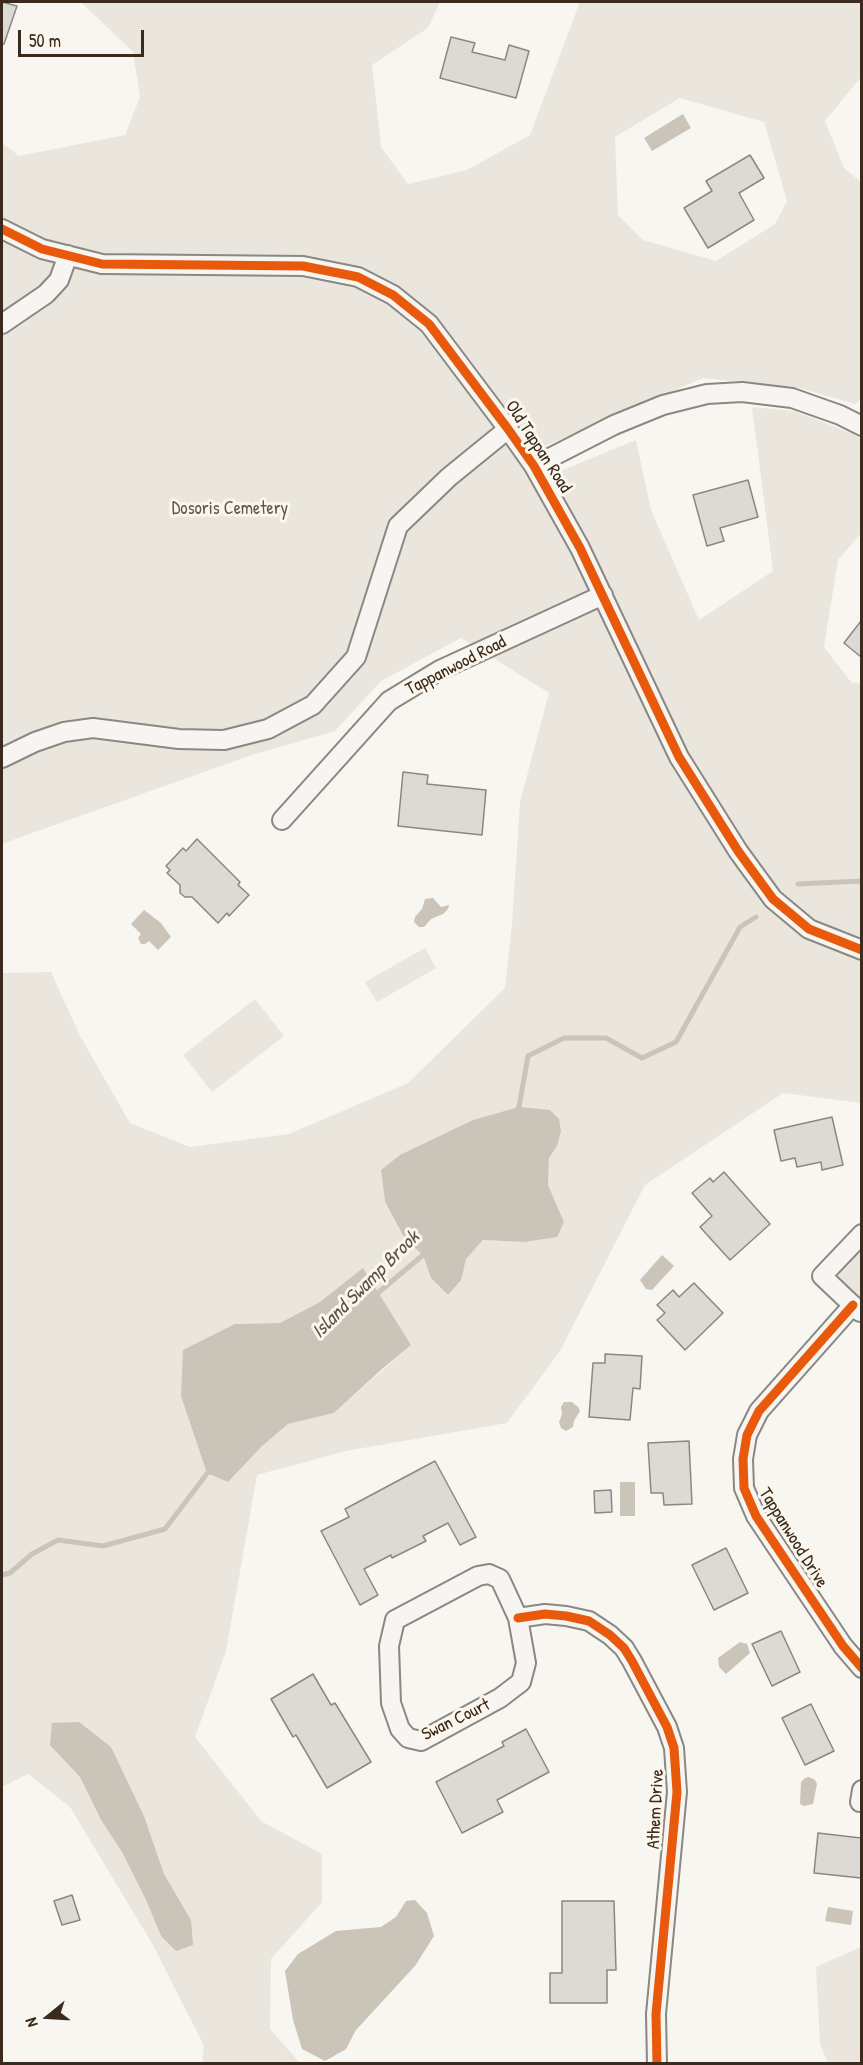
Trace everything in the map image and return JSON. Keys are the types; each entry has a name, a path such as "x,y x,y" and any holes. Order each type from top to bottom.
{"street":[{"name":"Old Tappan Road","path":"2,229 42,249 102,264 303,266 358,277 393,295 429,324 534,466 580,548 679,757 738,851 773,899 809,929 861,950"},
{"path":"2,324 46,294 59,279 68,255"},
{"path":"534,466 614,425 663,405 707,394 742,392 792,398 840,415 861,426"},
{"path":"2,758 35,742 64,732 93,728 179,739 224,740 268,729 313,705 356,657 398,526 449,477 508,429"},
{"name":"Tappanwood Road","path":"282,820 390,701 440,670 603,595"},
{"name":"Tappanwood Drive","path":"861,1234 822,1276 857,1309 759,1411 747,1435 743,1459 744,1488 756,1516 843,1646 861,1668"},
{"name":"Swan Court","path":"489,1574 500,1579 518,1618 526,1664 521,1682 500,1698 421,1741 408,1738 400,1729 391,1703 388,1646 395,1620 477,1576 489,1574"},
{"name":"Athem Drive","path":"518,1618 545,1614 566,1616 589,1621 610,1635 624,1648 668,1727 674,1748 677,1792 656,2014 657,2064"},
{"path":"861,1790 861,1802"}],"green space":[{"name":"Dosoris Cemetery","path":"81,2 440,2 428,28 372,65 381,147 408,184 467,170 530,135 580,2 861,2 861,77 825,121 844,168 861,182 861,399 855,404 799,388 703,378 533,451 555,473 636,440 651,510 699,620 773,571 752,407 794,411 854,434 861,439 861,533 838,560 824,647 851,682 861,684 861,1103 783,1093 645,1185 560,1351 507,1423 346,1451 257,1475 226,1651 195,1737 261,1821 322,1854 322,1902 271,1959 270,2029 300,2063 202,2063 204,2046 153,1945 70,1807 28,1774 2,1787 2,973 51,972 80,1036 130,1123 190,1147 289,1134 408,1083 505,988 512,925 520,802 549,693 461,638 381,681 335,731 252,755 4,843 2,847 2,143 19,156 125,135 140,97 133,52","holes":["680,98 764,122 787,201 775,224 716,261 643,240 618,215 615,137","473,1120 557,1146 549,1158 548,1185 564,1222 524,1242 483,1240 465,1259 461,1280 431,1278 423,1255 405,1239 385,1203 381,1170","363,1269 411,1345 334,1413 288,1424 261,1447 235,1324 280,1323 320,1302","111,1747 144,1816 164,1874 191,1920 161,1936 122,1852 101,1820 80,1777"]},
{"path":"425,948 436,968 377,1002 365,982"},
{"path":"255,999 284,1036 212,1092 183,1055"},
{"path":"861,1251 861,1303 838,1279 839,1270"},
{"path":"861,1947 861,2063 828,2063 820,2044 816,1967"}],"water":[{"path":"683,114 691,128 652,151 644,138"},
{"path":"433,898 441,907 449,905 448,909 431,919 424,927 419,927 414,922 415,917 422,909 425,899"},
{"path":"144,910 161,923 171,937 158,950 149,941 141,944 138,938 141,934 131,924"},
{"path":"519,1107 550,1110 559,1119 561,1131 557,1146 549,1158 548,1185 564,1222 557,1237 524,1242 483,1240 466,1259 461,1280 448,1295 431,1278 423,1255 405,1239 385,1202 381,1170 400,1155 473,1120"},
{"path":"662,1255 674,1266 652,1290 646,1289 640,1280"},
{"path":"363,1268 411,1345 334,1413 288,1424 261,1447 228,1482 207,1473 181,1396 183,1350 235,1324 280,1323 320,1302"},
{"path":"564,1402 572,1402 580,1411 573,1427 566,1431 561,1428 559,1422"},
{"path":"620,1482 635,1482 635,1516 620,1516"},
{"path":"740,1642 747,1644 750,1653 726,1674 719,1667 718,1658"},
{"path":"79,1722 111,1747 144,1816 164,1874 191,1920 193,1945 176,1951 161,1936 122,1852 101,1820 80,1777 50,1745 52,1723"},
{"path":"809,1777 817,1784 813,1804 804,1806 800,1804 801,1782"},
{"path":"415,1900 427,1913 434,1936 415,1966 356,2030 346,2049 325,2061 302,2049 293,2020 285,1971 298,1954 336,1931 381,1927 396,1917 406,1901"},
{"path":"828,1907 853,1911 851,1925 825,1921"}],"building":[{"path":"2,2 17,6 4,44 2,44"},
{"path":"451,37 475,43 472,52 505,60 509,45 529,51 516,98 440,78"},
{"path":"750,155 764,178 739,193 754,220 708,248 684,208 712,191 706,181"},
{"path":"748,480 758,517 720,528 724,541 707,546 693,495"},
{"path":"861,621 861,657 844,643"},
{"path":"403,772 428,775 427,784 486,790 482,835 398,826"},
{"path":"197,839 240,882 238,885 249,895 229,916 227,913 218,923 192,897 185,897 180,893 180,885 167,873 170,870 166,866 183,848 186,851"},
{"path":"832,1117 843,1165 822,1170 821,1162 797,1167 795,1158 781,1161 774,1130"},
{"path":"724,1172 770,1224 730,1260 700,1227 712,1216 692,1193 710,1178 713,1182"},
{"path":"694,1283 723,1313 685,1350 657,1320 665,1313 657,1305 673,1290 679,1297"},
{"path":"605,1354 642,1356 640,1389 633,1388 630,1420 589,1417 593,1363 605,1363"},
{"path":"689,1441 692,1504 664,1505 663,1493 651,1493 648,1443"},
{"path":"435,1461 476,1537 460,1545 448,1523 423,1536 426,1541 364,1569 378,1595 360,1605 321,1531 349,1517 345,1509"},
{"path":"611,1490 612,1512 595,1513 594,1491"},
{"path":"726,1548 748,1593 714,1610 692,1565"},
{"path":"781,1631 800,1672 772,1686 752,1644"},
{"path":"313,1674 331,1705 335,1703 371,1762 327,1788 296,1735 293,1737 271,1699"},
{"path":"811,1704 834,1751 805,1765 782,1718"},
{"path":"526,1729 549,1772 497,1800 503,1812 462,1833 436,1782 504,1746 502,1742"},
{"path":"818,1833 861,1838 861,1878 814,1873"},
{"path":"72,1895 80,1920 62,1925 54,1901"},
{"path":"562,1901 614,1901 616,1970 607,1970 607,2003 550,2003 550,1973 562,1973"}],"waterway":[{"name":"Island Swamp Brook","path":"798,884 862,881"},
{"name":"Island Swamp Brook","path":"515,1113 519,1107 528,1056 564,1038 606,1038 642,1058 676,1042 740,927 756,917"},
{"name":"Island Swamp Brook","path":"373,1297 423,1255 426,1249"},
{"name":"Island Swamp Brook","path":"2,1575 10,1573 32,1554 58,1540 103,1546 165,1529 212,1467"}],"cycle path":[{"path":"2,229 42,249 102,264 303,266 358,277 393,295 429,324 534,466 580,548 679,757 738,851 773,899 809,929 862,950"},
{"path":"853,1305 759,1411 747,1435 743,1459 744,1488 756,1516 843,1646 862,1668"},
{"path":"518,1618 545,1614 566,1616 589,1621 610,1635 624,1648 632,1661 667,1727 674,1748 677,1792 656,2014 657,2064"}]}
